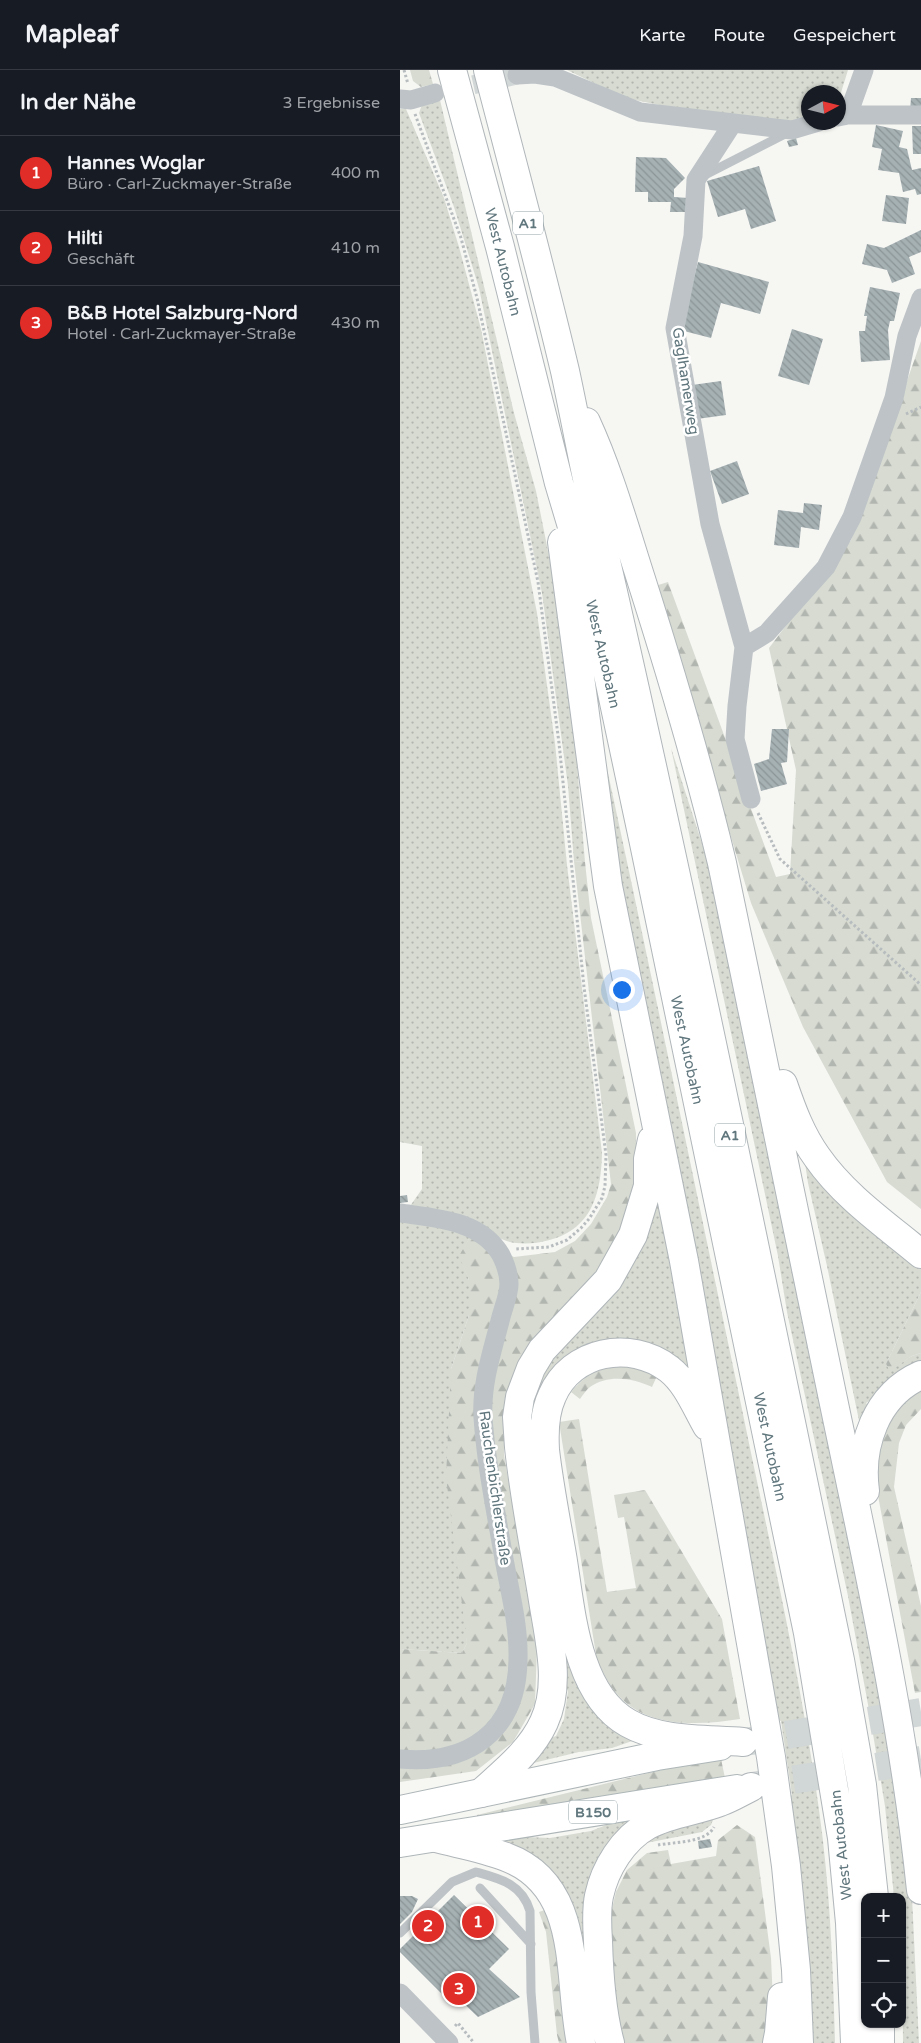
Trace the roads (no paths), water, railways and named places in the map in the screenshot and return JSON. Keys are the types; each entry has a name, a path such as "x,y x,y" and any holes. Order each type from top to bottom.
{"main road":[{"name":"West Autobahn","path":"452,70 500,247 559,483 579,550 609,678 808,1633 842,1838 850,1923 855,2043"},
{"name":"West Autobahn","path":"488,70 566,377 657,784 840,1660 862,1785 874,1893"},
{"path":"566,377 602,456 680,706 702,781 722,863 868,1560 898,1719 919,1851 921,1890"},
{"path":"559,483 562,557 570,599 608,886 657,1121 717,1443 771,1757 786,1866 790,1924 796,1970 798,2043"},
{"path":"761,1048 782,1082 794,1118 816,1157 848,1192 921,1254"},
{"path":"481,1794 515,1762 535,1738 547,1714 553,1686 548,1635 521,1468 517,1417 520,1397 531,1368 542,1350 608,1280 633,1235 648,1186 648,1159 657,1121"},
{"path":"400,1810 657,1756 743,1742 674,1737 638,1728 613,1712 597,1692 584,1663 575,1632 547,1468 544,1435 545,1422 551,1398 567,1373 596,1355 615,1352 629,1353 653,1359 669,1369 685,1387 717,1443"},
{"path":"868,1560 868,1508 864,1479 864,1460 870,1432 875,1417 889,1399 898,1390 921,1376"},
{"name":"B150","path":"400,1843 751,1787 719,1802 646,1826 626,1844 611,1864 600,1894 597,1912 599,1978 610,2043"},
{"path":"436,1838 506,1857 528,1868 546,1884 558,1904 566,1927 581,2043"},
{"path":"777,2043 780,2033 782,1964 790,1924"},
{"path":"880,2028 880,2043"}],"street":[{"path":"846,109 864,70"},
{"path":"516,75 535,74 555,77 640,112 792,130 801,127"},
{"path":"405,100 435,93"},
{"path":"846,116 921,115"},
{"name":"Gaglhamerweg","path":"733,123 696,180 693,236 675,328 710,524 744,647 735,739 751,799"},
{"path":"744,647 767,633 826,567 852,517 894,398 907,336 921,298"},
{"name":"Rauchenbichlerstraße","path":"400,1213 465,1225 481,1233 493,1244 506,1268 509,1284 486,1375 483,1415 490,1476 517,1638 518,1658 516,1682 505,1714 490,1733 464,1752 422,1760 400,1759"},
{"path":"400,1993 449,2043"}],"lane":[{"path":"696,180 792,130"},
{"path":"400,1933 452,1882 476,1872 506,1881 526,1899 530,1911 531,1992 535,2043"},
{"path":"480,1888 531,1944"}],"tunnel":[{"path":"446,91 517,75"},
{"path":"745,1742 921,1712"},
{"path":"752,1786 921,1760"}],"place":[{"name":"Hannes Woglar","path":"478,1922"},
{"name":"Hilti","path":"428,1926"},
{"name":"B&B Hotel Salzburg-Nord","path":"459,1989"}]}
